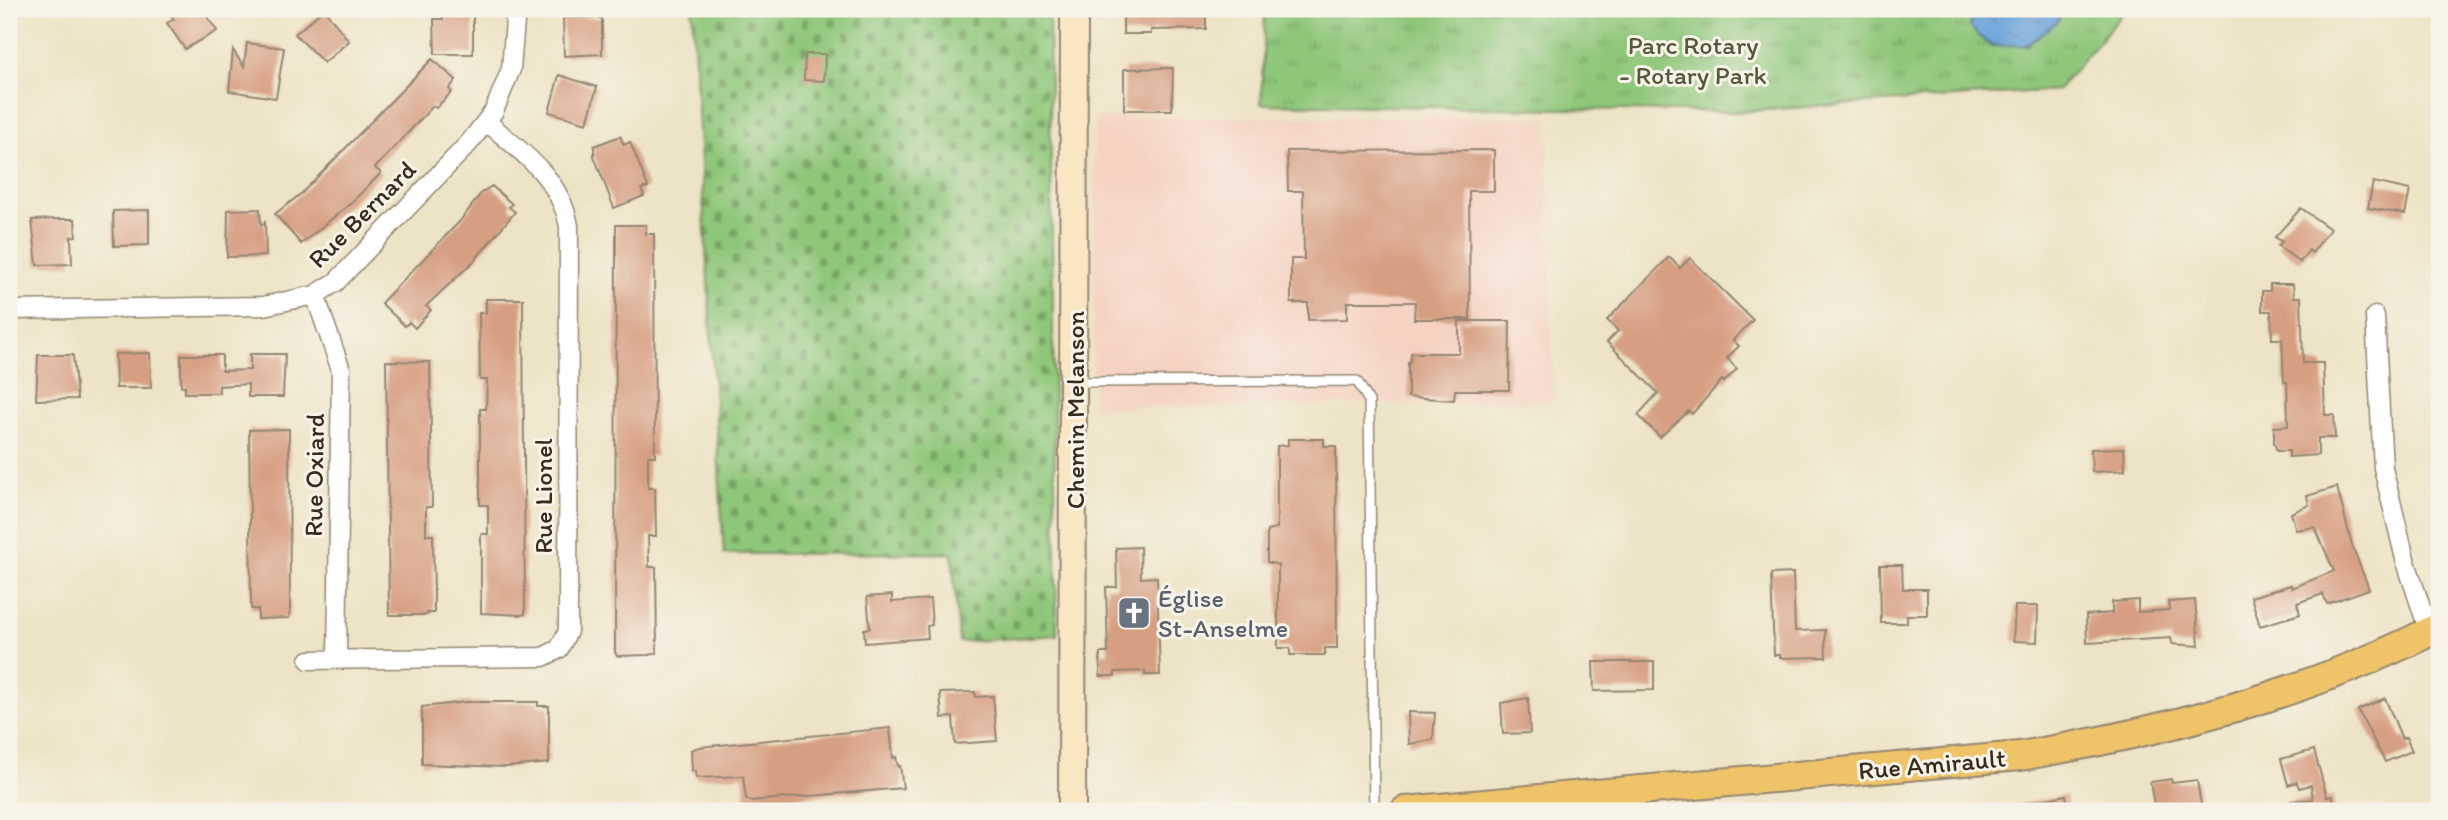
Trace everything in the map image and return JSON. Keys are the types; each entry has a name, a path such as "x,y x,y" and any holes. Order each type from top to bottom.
{"main road":[{"name":"Rue Amirault","path":"1405,811 2020,756 2062,749 2153,729 2275,696 2391,652 2434,629"}],"street":[{"name":"Rue Bernard","path":"9,310 263,306 316,295 336,282 494,111 511,69 516,9"},
{"name":"Chemin Melanson","path":"1072,811 1074,9"},
{"name":"Rue Lionel","path":"309,660 543,657 559,649 568,631 569,226 565,204 547,175 486,121"},
{"name":"Rue Oxiard","path":"316,295 341,370 337,659"},
{"path":"2375,316 2383,468 2405,559 2434,629"}],"lane":[{"path":"1075,382 1357,381 1369,401 1374,811"}],"shaded area":[{"path":"1095,117 1547,118 1553,401 1093,408"}],"green space":[{"path":"692,9 1049,9 1057,635 959,642 952,553 724,554"},
{"name":"Parc Rotary - Rotary Park","path":"1265,9 2126,9 2058,90 1735,112 1261,104"}],"water":[{"path":"1974,9 2063,9 2058,21 2027,45 1990,46 1970,27"}],"building":[{"path":"182,9 202,9 217,31 185,49 167,23 174,19 171,16"},
{"path":"324,9 349,41 324,63 295,34"},
{"path":"443,9 473,10 473,54 435,54 434,19 443,19"},
{"path":"1123,9 1206,9 1206,29 1151,30 1151,34 1123,34"},
{"path":"563,17 602,18 602,54 564,56"},
{"path":"247,43 284,48 276,98 229,91 233,50 244,67"},
{"path":"805,54 825,54 824,81 804,80"},
{"path":"432,59 456,80 449,89 452,92 436,108 433,106 375,168 381,173 351,203 301,244 275,214 302,193"},
{"path":"1173,68 1172,110 1124,110 1124,69"},
{"path":"559,75 597,87 587,123 549,112"},
{"path":"620,136 624,145 630,142 648,187 641,189 644,196 614,208 594,156 594,146"},
{"path":"1494,150 1494,191 1469,191 1470,319 1414,319 1415,302 1347,302 1347,319 1308,320 1308,303 1291,303 1291,259 1304,259 1303,191 1288,191 1287,151"},
{"path":"2373,182 2410,190 2405,214 2368,208"},
{"path":"492,186 512,204 509,207 515,212 474,261 426,306 431,310 415,328 409,322 405,326 381,303 460,221 482,192"},
{"path":"2301,208 2330,229 2312,253 2309,250 2300,262 2278,246 2282,242 2275,237"},
{"path":"260,209 261,226 265,222 266,256 227,257 228,210"},
{"path":"149,210 149,245 114,246 113,211"},
{"path":"75,219 76,236 71,237 72,264 37,265 32,220"},
{"path":"616,225 646,225 646,234 654,234 655,456 648,456 648,488 655,488 656,536 648,536 649,567 656,567 657,653 649,655 617,656 615,652"},
{"path":"1669,257 1680,268 1690,258 1753,320 1733,340 1739,346 1727,358 1737,369 1724,382 1722,380 1692,414 1689,411 1660,437 1638,415 1658,393 1607,342 1618,331 1607,320"},
{"path":"2270,284 2293,284 2294,297 2301,297 2303,363 2323,363 2325,415 2334,415 2335,438 2318,438 2318,455 2289,457 2289,451 2277,451 2274,443 2274,427 2288,426 2287,382 2284,382 2282,339 2272,339 2271,311 2262,311 2262,291 2270,291"},
{"path":"486,299 523,299 525,614 522,615 481,613 481,534 488,534 488,505 480,505 480,409 486,409 487,380 480,380 479,313 486,313"},
{"path":"1459,321 1510,321 1509,390 1455,390 1454,400 1408,397 1408,362 1411,353 1459,353"},
{"path":"150,353 151,388 116,388 115,354"},
{"path":"250,354 285,354 283,397 248,397 248,384 219,386 219,393 185,393 185,386 181,386 181,355 222,355 222,371 250,370"},
{"path":"38,355 73,355 77,399 36,400"},
{"path":"386,361 430,362 432,507 426,507 426,535 433,535 434,613 427,615 389,615"},
{"path":"289,429 289,618 258,619 258,609 251,609 249,430"},
{"path":"1288,439 1324,439 1324,446 1336,446 1337,648 1325,648 1325,655 1290,655 1290,648 1278,648 1278,565 1267,562 1267,531 1277,528 1277,446 1288,445"},
{"path":"2124,448 2125,470 2092,472 2091,449"},
{"path":"2337,487 2352,545 2369,589 2327,604 2323,594 2297,603 2300,614 2260,626 2251,597 2291,585 2292,588 2334,571 2315,527 2296,530 2291,513 2309,505 2307,496"},
{"name":"Église St-Anselme","path":"1140,547 1141,578 1157,577 1160,675 1145,675 1145,671 1115,672 1115,676 1100,676 1100,653 1108,653 1106,587 1117,587 1116,548"},
{"path":"1880,565 1902,565 1903,589 1927,589 1927,615 1907,615 1907,623 1881,623"},
{"path":"1793,573 1795,631 1825,630 1826,657 1780,658 1780,655 1774,655 1771,574"},
{"path":"892,595 892,602 930,599 932,625 927,626 928,638 865,643 864,629 870,628 867,597"},
{"path":"2138,600 2138,612 2169,610 2168,602 2195,600 2199,646 2172,644 2171,638 2087,643 2086,615 2112,613 2112,602"},
{"path":"2015,606 2038,606 2037,642 2013,641"},
{"path":"1593,662 1654,662 1654,690 1594,691"},
{"path":"975,692 976,697 993,696 997,741 955,744 953,717 942,718 940,693"},
{"path":"1528,698 1530,733 1503,734 1501,703"},
{"path":"2385,698 2402,739 2406,737 2412,751 2385,762 2358,710"},
{"path":"466,702 538,702 538,706 549,706 549,763 507,767 422,764 422,707"},
{"path":"1408,712 1435,713 1433,740 1409,744"},
{"path":"890,728 893,758 896,757 898,767 900,766 903,788 751,801 746,799 743,776 696,778 695,771 692,771 691,750 699,747"},
{"path":"2314,750 2327,797 2333,796 2335,811 2291,811 2291,801 2313,799 2311,785 2299,788 2297,782 2288,785 2281,759"},
{"path":"2171,779 2172,783 2197,780 2201,805 2180,808 2181,811 2155,811 2150,782"},
{"path":"2066,795 2069,811 2022,811 2021,804"}],"place":[{"name":"Église St-Anselme","path":"1134,613"}]}
